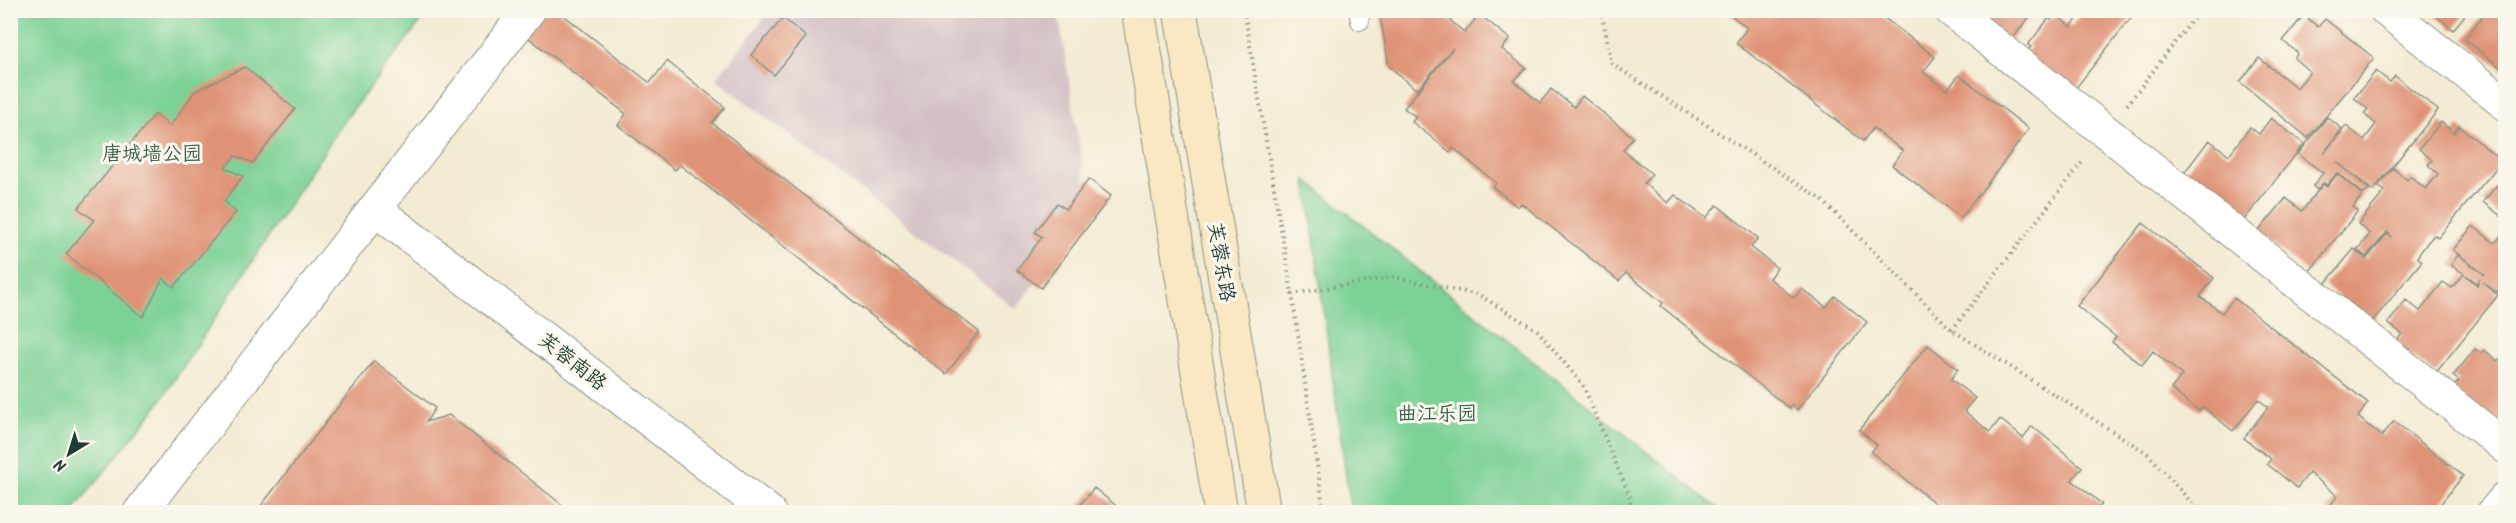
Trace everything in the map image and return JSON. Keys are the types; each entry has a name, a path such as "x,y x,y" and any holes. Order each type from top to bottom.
{"main road":[{"path":"1138,10 1221,513"},
{"name":"芙蓉东路","path":"1180,10 1264,513"}],"street":[{"path":"140,513 529,10"},
{"path":"1951,10 2505,447"},
{"path":"2386,10 2505,104"},
{"name":"芙蓉南路","path":"376,210 769,513"},
{"path":"2494,513 2505,498"}],"path":[{"path":"1244,10 1292,294 1324,513"},
{"path":"1601,10 1612,64 1821,199 1952,330 2147,453 2199,513"},
{"path":"1952,330 2200,10"},
{"path":"1292,294 1393,277 1479,295 1537,330 1583,385 1631,500 1628,513"}],"shaded area":[{"path":"770,11 1058,11 1090,213 1016,309 716,79"}],"green space":[{"name":"唐城墙公园","path":"10,11 429,11 346,118 158,405 72,512 11,512"},
{"name":"曲江乐园","path":"1306,180 1722,512 1351,512"}],"building":[{"path":"493,10 557,10 650,83 667,61 725,107 712,123 979,332 946,374 680,165 675,170 618,125 626,114"},
{"path":"1379,10 1438,10 1465,33 1479,14 1510,39 1502,49 1526,68 1514,81 1540,103 1551,89 1574,107 1582,96 1633,137 1623,150 1652,174 1644,183 1668,203 1675,195 1706,218 1717,205 1758,238 1751,247 1777,268 1769,278 1794,298 1802,289 1826,307 1835,296 1867,322 1797,410 1792,405 1790,409 1661,306 1663,303 1626,273 1619,281 1521,203 1518,207 1493,187 1496,183 1453,148 1450,152 1412,122 1416,117 1404,108 1453,48 1417,90 1389,66"},
{"path":"1725,10 1874,10 1935,57 1923,72 1947,90 1959,75 2029,129 1961,218 1892,165 1903,151 1873,128 1863,141 1736,43 1747,28"},
{"path":"1970,10 2035,10 2010,42"},
{"path":"2084,10 2126,10 2133,15 2072,93 2024,55 2031,47 2028,45 2049,18 2051,20 2056,15 2071,27"},
{"path":"2429,10 2469,10 2453,30"},
{"path":"2487,10 2506,10 2506,72 2465,39"},
{"path":"2304,15 2318,27 2325,19 2374,58 2308,138 2240,82 2259,58 2297,88 2310,72 2294,58 2298,53 2283,41"},
{"path":"783,18 806,37 774,75 751,55"},
{"path":"245,67 295,109 253,163 235,156 225,168 243,176 224,201 236,212 174,287 163,278 143,317 66,254 94,220 78,208 155,114 170,126 195,91"},
{"path":"2376,71 2390,82 2395,76 2438,110 2373,191 2337,162 2369,189 2364,194 2337,173 2327,185 2323,183 2317,190 2313,186 2323,173 2298,154 2327,117 2342,129 2324,153 2346,126 2364,140 2376,124 2364,114 2368,109 2354,98"},
{"path":"2271,118 2304,144 2244,220 2184,173 2209,140 2229,155 2250,127 2259,134"},
{"path":"2441,122 2454,133 2459,126 2502,161 2438,238 2434,235 2427,243 2417,257 2422,261 2371,323 2324,285 2354,249 2366,259 2387,234 2392,237 2387,232 2366,257 2357,250 2370,234 2358,224 2385,191 2378,186 2393,168 2407,180 2410,176 2426,189 2438,174 2428,165 2432,160 2419,149"},
{"path":"2337,174 2363,195 2353,207 2358,211 2308,273 2258,232 2286,198 2302,211 2323,184 2327,187"},
{"path":"2506,174 2506,220 2483,202"},
{"path":"1089,179 1111,196 1041,288 1017,270 1042,237 1035,232 1057,203 1066,209"},
{"path":"2143,223 2214,278 2200,296 2222,313 2234,298 2368,403 2358,417 2382,436 2394,421 2463,476 2434,512 2330,512 2326,510 2338,496 2309,473 2297,488 2267,464 2271,459 2244,438 2268,407 2258,399 2233,431 2203,407 2199,411 2171,389 2182,375 2153,351 2142,365 2112,342 2116,337 2077,306"},
{"path":"2473,226 2495,243 2506,230 2506,286 2496,292 2483,282 2498,295 2435,374 2395,343 2402,334 2388,323 2406,300 2420,311 2443,282 2452,288 2464,274 2477,285 2480,279 2477,283 2463,273 2451,265 2458,255 2485,275 2453,250"},
{"path":"1928,345 1958,369 1951,379 1975,398 1964,411 1990,432 2000,419 2023,438 2032,426 2082,467 2072,480 2102,504 2094,512 1946,512 1871,452 1877,445 1859,430"},
{"path":"2475,349 2481,353 2484,350 2498,361 2506,352 2506,416 2498,426 2452,388 2459,381 2453,376"},
{"path":"374,361 435,408 426,422 449,415 571,512 256,512"},
{"path":"1094,488 1124,512 1074,512"}]}
